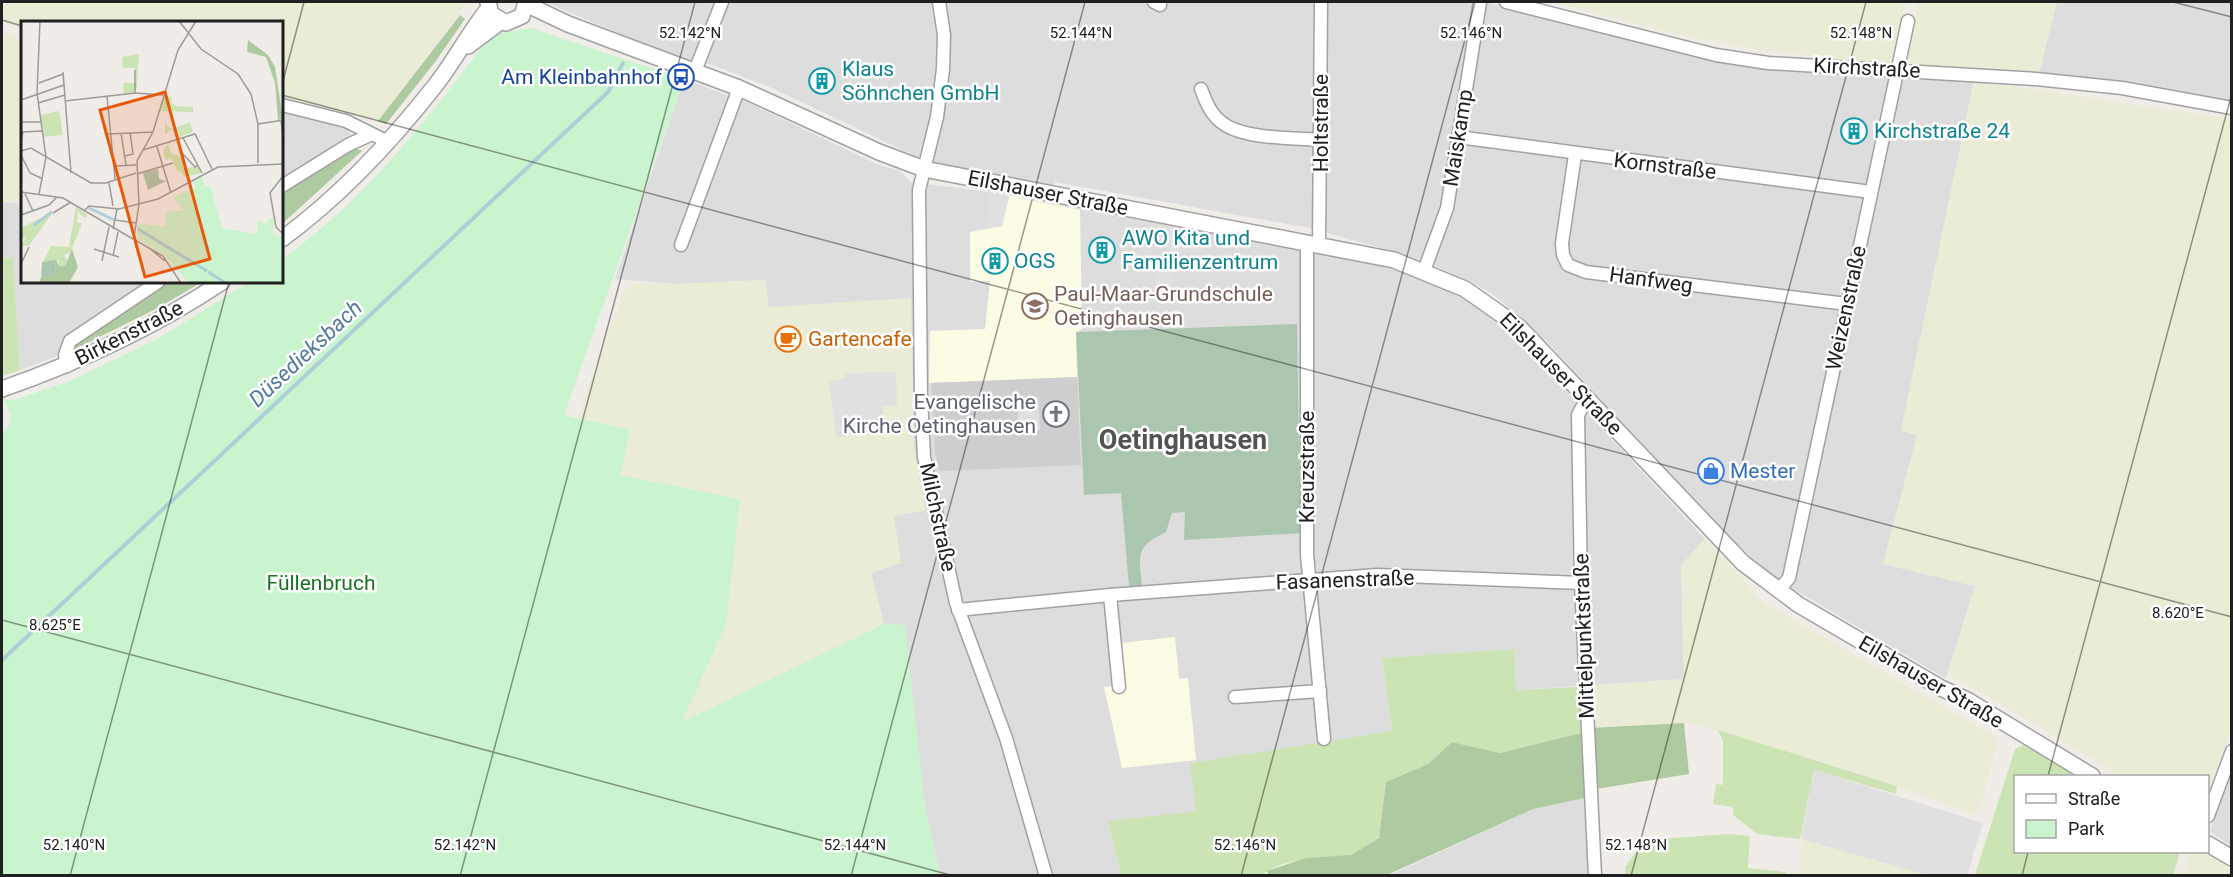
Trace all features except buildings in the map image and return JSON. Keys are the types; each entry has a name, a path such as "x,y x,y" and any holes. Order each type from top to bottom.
{"street":[{"path":"695,71 722,2"},
{"name":"Milchstraße","path":"939,2 944,35 943,69 937,117 919,190 924,457 958,610 1006,738 1046,876"},
{"name":"Holtstraße","path":"1313,243 1321,140 1321,2"},
{"name":"Maiskamp","path":"1424,271 1447,208 1479,2"},
{"name":"Kirchstraße","path":"1506,2 1716,55 1768,63 2036,79 2122,88 2232,108"},
{"path":"461,52 472,29 488,5 500,22"},
{"path":"284,237 346,184 387,142 461,52 480,34 500,22 512,23 525,7"},
{"name":"Eilshauser Straße","path":"525,7 740,88 879,152 924,169 1394,260 1465,289 1495,308 1542,350 1743,563 1778,591 1941,688 1967,700 2089,775"},
{"name":"Weizenstraße","path":"1778,591 1789,578 1908,21"},
{"path":"681,245 740,88"},
{"path":"1201,89 1213,115 1229,128 1261,135 1321,140"},
{"path":"284,106 346,121 387,142"},
{"path":"284,185 348,145 372,134"},
{"name":"Kornstraße","path":"1458,137 1575,155 1871,192"},
{"name":"Hanfweg","path":"1575,155 1562,243 1563,255 1568,265 1586,272 1847,304"},
{"name":"Kreuzstraße","path":"1313,243 1309,580 1324,739"},
{"name":"Birkenstraße","path":"67,366 65,355 70,341 155,284"},
{"name":"Birkenstraße","path":"2,389 67,366 153,324 219,284"},
{"name":"Mittelpunktstraße","path":"1587,398 1578,415 1581,583 1595,876"},
{"name":"Fasanenstraße","path":"958,610 1110,595 1377,575 1581,583"},
{"path":"1110,595 1119,687"},
{"path":"1235,697 1320,691"},
{"path":"2209,813 2232,751"},
{"path":"2209,845 2232,858"}],"shaded area":[{"path":"2,2 468,2 378,121 284,98 284,21 21,21 21,28 2,22"},
{"path":"545,2 1485,2 1713,59 1782,69 1885,78 1974,81 1901,430 1917,435 1883,564 1975,586 1947,675 1945,678 1771,576 1716,524 1550,345 1494,295 1470,281 1416,258 1310,228 1055,182 1054,186 941,164 913,155 772,88 710,64 687,62"},
{"path":"1553,2 1906,2 1889,65 1770,51 1677,35"},
{"path":"1918,2 2057,2 2038,77 1915,66 1905,58"},
{"path":"2057,2 2231,2 2231,104 2038,77"},
{"path":"2,33 21,39 21,203 2,202"},
{"path":"684,79 751,104 881,166 899,170 911,182 982,191 1356,260 1407,273 1465,299 1495,319 1522,343 1705,539 1681,566 1684,679 1516,690 1515,649 1382,658 1392,731 1191,763 1197,811 1109,821 1121,875 940,875 925,807 904,625 884,624 871,573 894,516 925,510 914,447 912,384 768,307 766,280 677,284 615,279"},
{"path":"1974,81 2231,119 2232,727 2209,790 2209,775 2119,775 1963,682 1947,675 1975,586 1883,564 1917,435 1901,431"},
{"path":"284,109 347,126 354,147 284,191"},
{"path":"991,194 1009,196 1002,226 985,228"},
{"name":"Paul-Maar-Grundschule Oetinghausen","path":"1009,196 1080,210 1082,329 1076,332 1077,377 929,383 930,331 985,329 990,281 970,282 970,232 1002,226"},
{"path":"2,202 21,203 21,284 162,284 111,322 75,344 73,350 20,370 13,257 2,258"},
{"path":"1160,226 1203,234 1203,252 1176,253 1173,287 1154,286 1159,257 1165,258 1167,245 1157,243"},
{"path":"766,280 769,307 911,298 914,447 925,510 894,516 901,563 871,573 884,624 681,723 726,624 577,419 624,291 634,283 677,284"},
{"path":"1297,324 1300,515 1303,533 1184,540 1185,512 1172,513 1166,532 1149,542 1141,553 1142,586 1129,586 1121,493 1084,495 1076,332"},
{"path":"896,372 897,405 882,407 885,431 836,437 829,381 845,378 845,373"},
{"path":"1077,377 1081,465 939,471 935,451 931,383"},
{"path":"1038,397 1040,430 1018,432 1017,399"},
{"path":"1705,539 1766,604 1998,738 1981,805 1975,814 1841,767 1746,741 1718,730 1684,723 1591,728 1589,686 1684,679 1681,565"},
{"path":"1175,637 1179,679 1188,678 1196,760 1122,768 1104,687 1125,684 1120,643"},
{"path":"2231,769 2231,846 2210,831"},
{"path":"1814,770 1983,823 1967,875 1926,875 1801,839"},
{"path":"1585,798 1589,875 1388,876 1533,809"},
{"path":"1801,839 1926,875 1799,876"},
{"path":"2194,853 2205,853 2231,868 2231,875 2183,875 2189,857"}],"green space":[{"path":"460,15 465,19 435,62 386,124 378,121"},
{"name":"Füllenbruch","path":"531,28 684,79 564,415 630,430 620,475 740,499 726,624 682,722 884,624 905,625 925,807 940,875 2,876 2,432 9,426 11,416 4,399 14,400 70,381 159,338 246,284 284,284 284,257 312,236 367,185 418,128 488,39 495,34"},
{"path":"354,147 362,151 284,222 284,191"},
{"path":"13,257 20,370 2,376 2,258"},
{"path":"162,284 199,284 156,309 73,350 75,344 111,322"},
{"path":"1515,649 1516,690 1578,687 1581,733 1500,753 1452,742 1428,764 1386,782 1379,837 1350,855 1282,864 1262,875 1121,875 1108,821 1196,811 1190,763 1392,731 1382,658"},
{"path":"1684,723 1689,774 1596,789 1591,728"},
{"path":"1718,730 1897,786 1896,794 1814,770 1800,839 1757,834 1733,815 1733,807 1713,804 1716,784 1722,785 1723,779 1723,741"},
{"path":"1581,733 1585,798 1533,809 1387,875 1268,875 1267,871 1306,858 1351,855 1379,838 1386,782 1428,764 1452,742 1500,753"},
{"path":"2023,745 2076,775 2014,775 2014,853 2180,853 2173,875 1975,875 2015,749"},
{"path":"1729,834 1750,836 1748,868 1786,872 1786,875 1625,875 1625,867 1645,840"}],"waterway":[{"name":"Düsedieksbach","path":"2,660 608,92 623,63"}],"place":[{"name":"Am Kleinbahnhof","path":"681,77"},
{"name":"Klaus Söhnchen GmbH","path":"822,81"},
{"name":"Kirchstraße 24","path":"1854,131"},
{"name":"AWO Kita und Familienzentrum","path":"1102,250"},
{"name":"OGS","path":"995,261"},
{"name":"Paul-Maar-Grundschule Oetinghausen","path":"1035,306"},
{"name":"Gartencafe","path":"788,339"},
{"name":"Evangelische Kirche Oetinghausen","path":"1056,414"},
{"name":"Mester","path":"1711,471"}],"district":[{"name":"Oetinghausen","path":"1183,440"}]}
